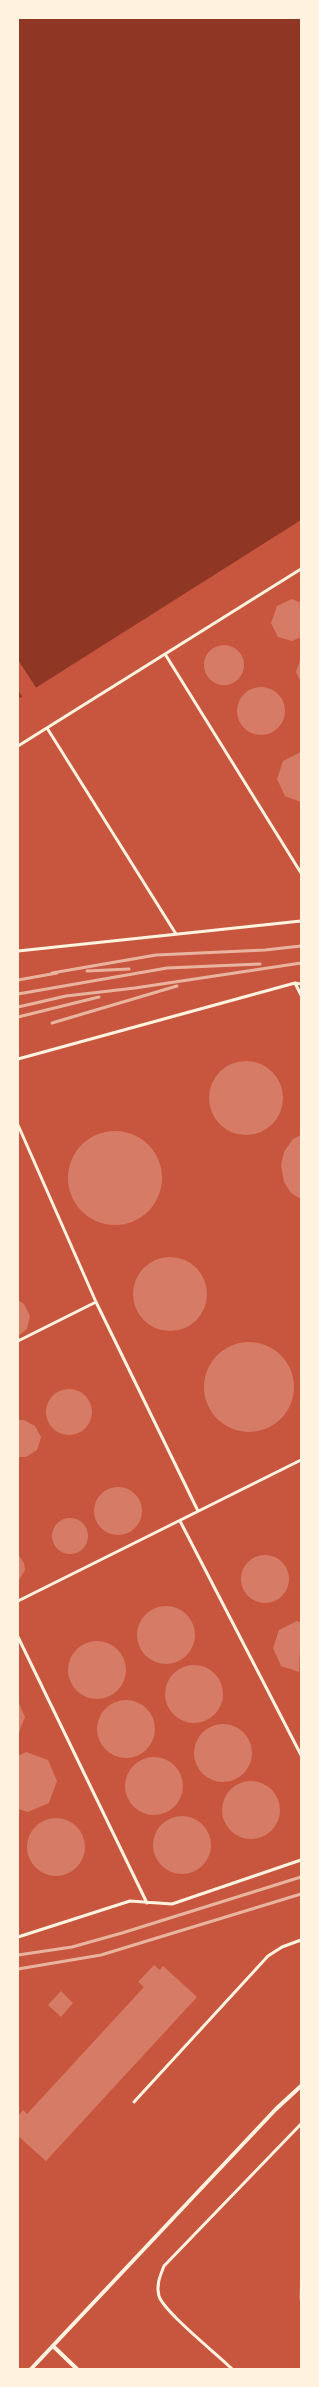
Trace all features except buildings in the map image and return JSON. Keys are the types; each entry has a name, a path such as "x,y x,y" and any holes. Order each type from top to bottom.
{"street":[{"path":"31,2369 276,2109 301,2086"},
{"path":"53,2346 77,2369"}],"lane":[{"path":"18,746 301,569"},
{"path":"165,654 301,873"},
{"path":"48,728 176,934"},
{"path":"18,951 301,921"},
{"path":"18,1059 295,984 301,984"},
{"path":"295,984 301,995"},
{"path":"18,1125 96,1302 198,1511"},
{"path":"18,1341 96,1302"},
{"path":"18,1601 301,1460"},
{"path":"180,1521 301,1756"},
{"path":"18,1637 147,1903"},
{"path":"18,1937 130,1901 172,1904 301,1860"},
{"path":"134,2102 268,1956 282,1947 301,1940"},
{"path":"232,2369 170,2311 160,2297 158,2280 164,2266 301,2124"}],"shaded area":[{"path":"18,18 301,18 301,520 18,699"}],"pier":[{"path":"18,660 37,689 23,698 18,690"}],"railway":[{"path":"52,973 156,955 265,950 301,946"},
{"path":"18,1007 66,996 135,988 301,963"},
{"path":"18,994 167,968 260,964"},
{"path":"87,971 129,969"},
{"path":"18,980 57,973"},
{"path":"52,1023 177,986"},
{"path":"18,1017 99,997"},
{"path":"18,1955 72,1947 122,1933 301,1877"},
{"path":"18,1969 101,1955 301,1894"}]}
